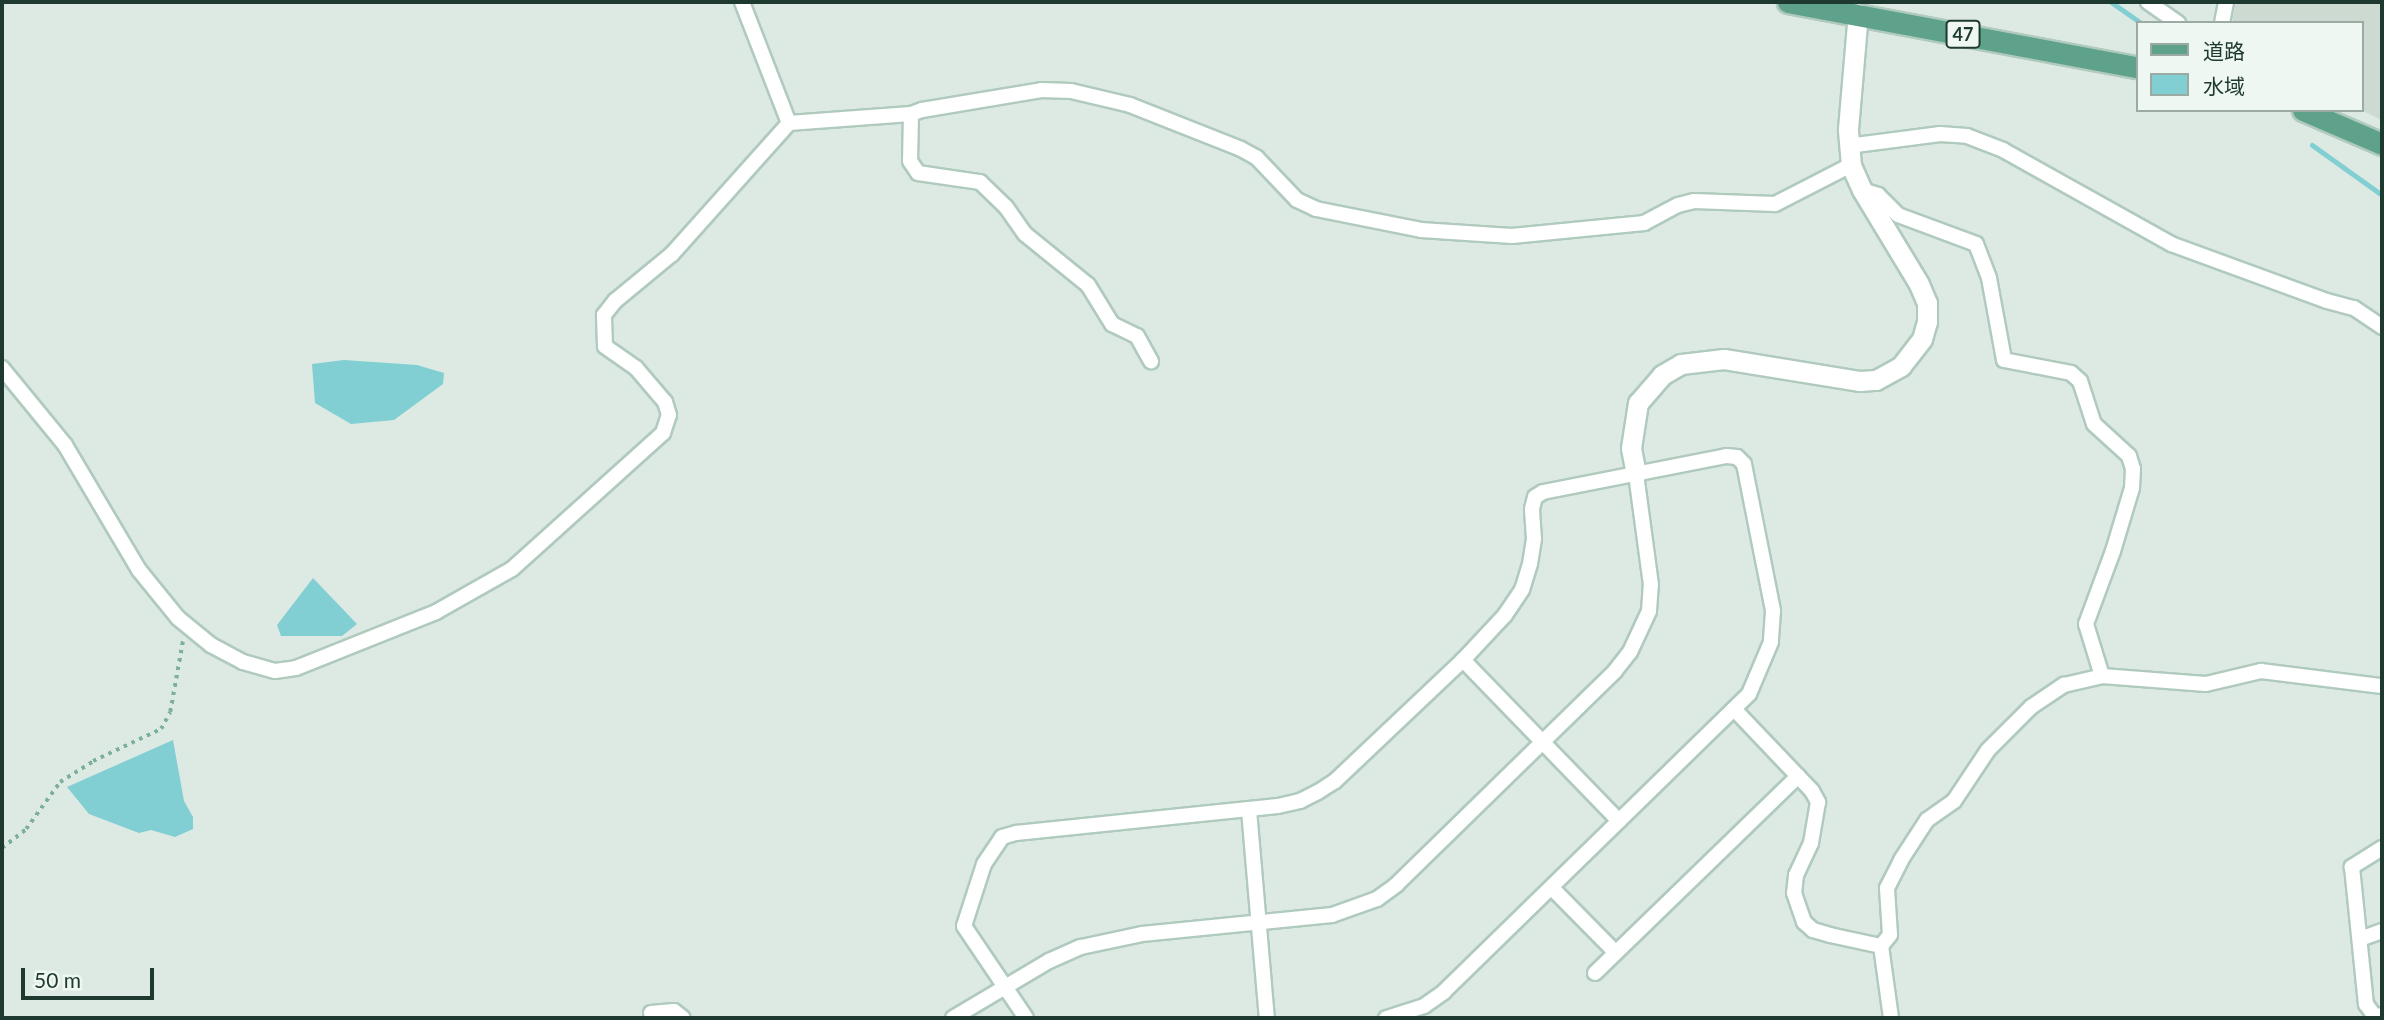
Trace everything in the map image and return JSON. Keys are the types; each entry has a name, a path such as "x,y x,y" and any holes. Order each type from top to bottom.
{"main road":[{"name":"47","path":"1788,2 2136,67"},
{"path":"2309,112 2382,144"}],"street":[{"path":"742,2 789,124"},
{"path":"2148,2 2175,21"},
{"path":"2222,21 2226,2"},
{"path":"953,1018 1049,961 1081,947 1114,938 1332,915 1377,899 1396,885 1543,743 1615,671 1630,652 1648,611 1650,576 1631,448 1638,403 1662,375 1681,364 1724,359 1860,381 1888,375 1912,355 1924,330 1927,303 1919,284 1862,190 1850,156 1858,13"},
{"path":"2,368 65,446 139,570 186,624 211,645 243,662 275,671 296,668 436,612 512,569 663,433 669,415 665,402 636,368 606,346 604,316 615,301 672,254 789,124 911,114 1041,90 1070,90 1130,105 1241,149 1257,158 1297,200 1316,209 1421,230 1512,236 1644,223 1678,205 1694,201 1775,204 1850,156 1940,134 1967,136 2003,150 2171,244 2327,302 2354,308 2382,327"},
{"path":"911,114 910,161 918,173 980,182 1006,207 1025,234 1088,285 1112,324 1136,336 1151,361"},
{"path":"1862,190 1878,195 1898,215 1976,244 1989,278 2004,360 2071,373 2080,381 2094,424 2129,456 2133,469 2132,488 2113,551 2086,624 2102,676"},
{"path":"1026,1018 964,926 984,864 1002,837 1016,833 1249,810 1300,801 1335,781 1463,660 1505,615 1521,590 1534,539 1532,509 1535,497 1543,492 1726,456 1737,457 1744,464 1773,611 1770,642 1762,670 1749,694 1444,992 1424,1006 1386,1018"},
{"path":"1463,660 1619,821"},
{"path":"1891,1018 1881,946 1890,935 1887,888 1901,860 1927,820 1954,801 1988,750 2031,707 2064,685 2102,676 2206,684 2262,671 2382,686"},
{"path":"1734,709 1798,776 1818,802 1811,843 1796,875 1794,892 1804,922 1830,935 1881,946"},
{"path":"1595,973 1798,776"},
{"path":"1249,810 1267,1018"},
{"path":"2382,848 2352,867 2366,1004 2375,1017 2382,1015"},
{"path":"1552,888 1616,953"},
{"path":"2360,939 2382,931"},
{"path":"651,1013 674,1011 683,1018"}],"path":[{"path":"2,848 26,829 60,782 93,761 161,729 170,712 186,624"}],"shaded area":[{"path":"2236,2 2382,2 2382,120 2363,111 2363,21 2232,21"}],"water":[{"path":"344,360 417,365 444,373 443,384 394,420 351,424 315,403 312,364"},
{"path":"313,578 357,624 342,636 281,636 277,625"},
{"path":"173,740 184,801 193,817 193,829 175,837 151,830 139,833 89,814 67,787"}],"waterway":[{"path":"2111,2 2138,21"},
{"path":"2312,145 2382,195"}]}
